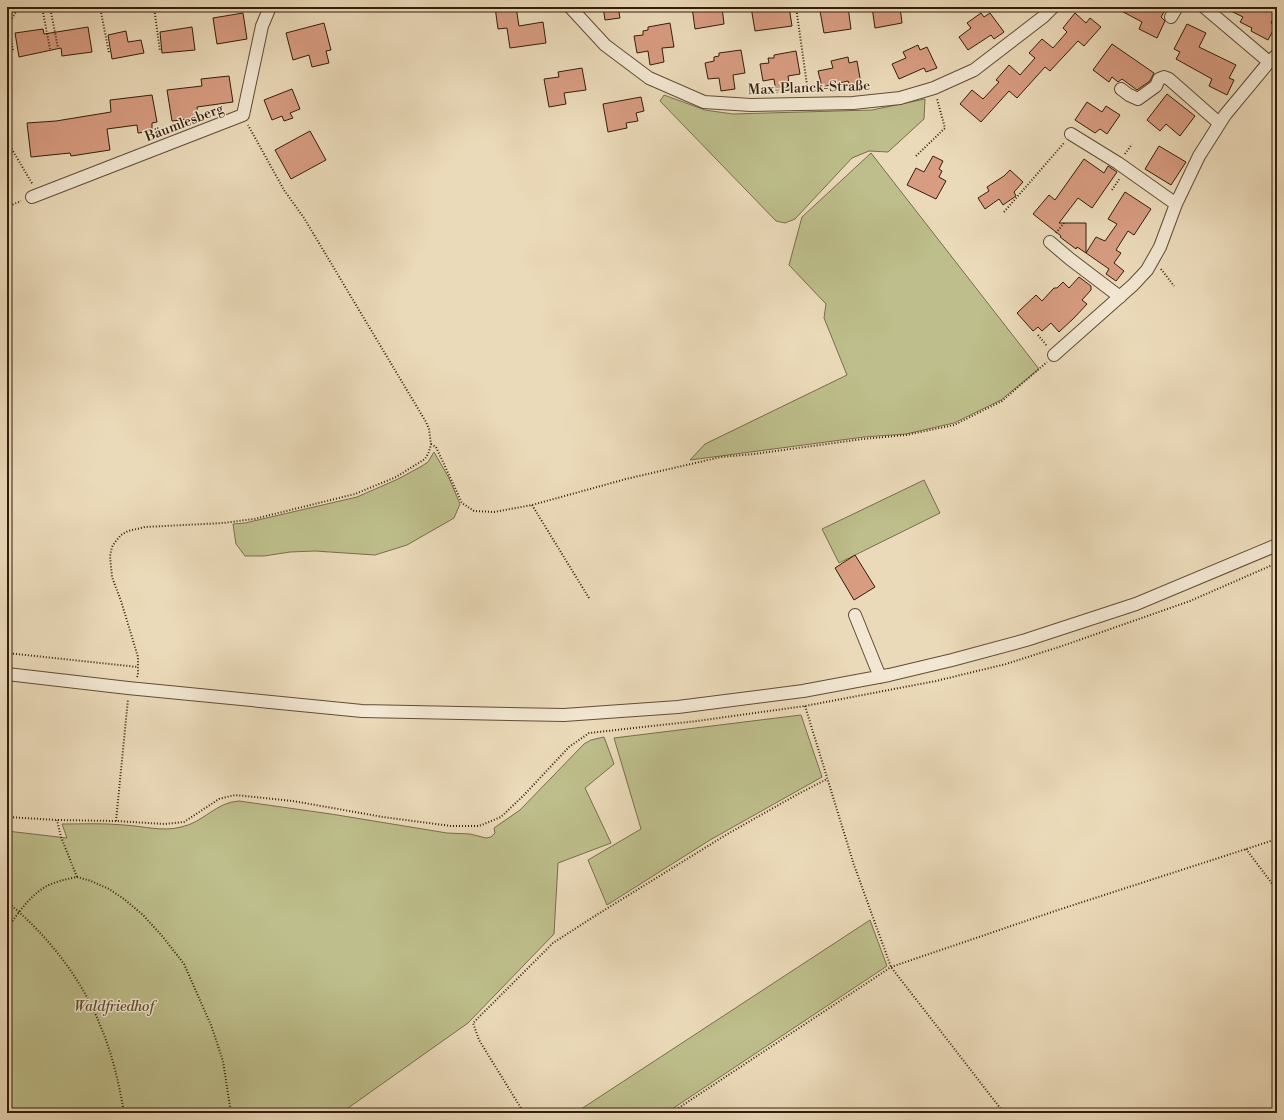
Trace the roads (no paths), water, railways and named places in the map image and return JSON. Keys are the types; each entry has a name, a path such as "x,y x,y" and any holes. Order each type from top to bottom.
{"street":[{"name":"Bäumlesberg","path":"35,196 243,115 262,26 270,7"},
{"name":"Max-Planck-Straße","path":"570,7 605,45 646,76 704,102 751,105 853,103 900,98 934,88 974,70 1043,17 1053,7"},
{"path":"1054,355 1120,297 1147,270 1160,247 1176,204 1199,156 1219,123 1273,59 1204,7"},
{"path":"1121,89 1138,99 1156,86 1159,79 1164,77 1169,79 1219,123"},
{"path":"1071,134 1118,163 1176,204"},
{"path":"1050,242 1120,297"},
{"path":"7,674 128,688 362,711 564,715 678,707 803,691 880,677 1019,642 1136,604 1277,545"},
{"path":"855,615 880,677"}],"park label":[{"name":"Waldfriedhof","path":"114,1006"}]}
